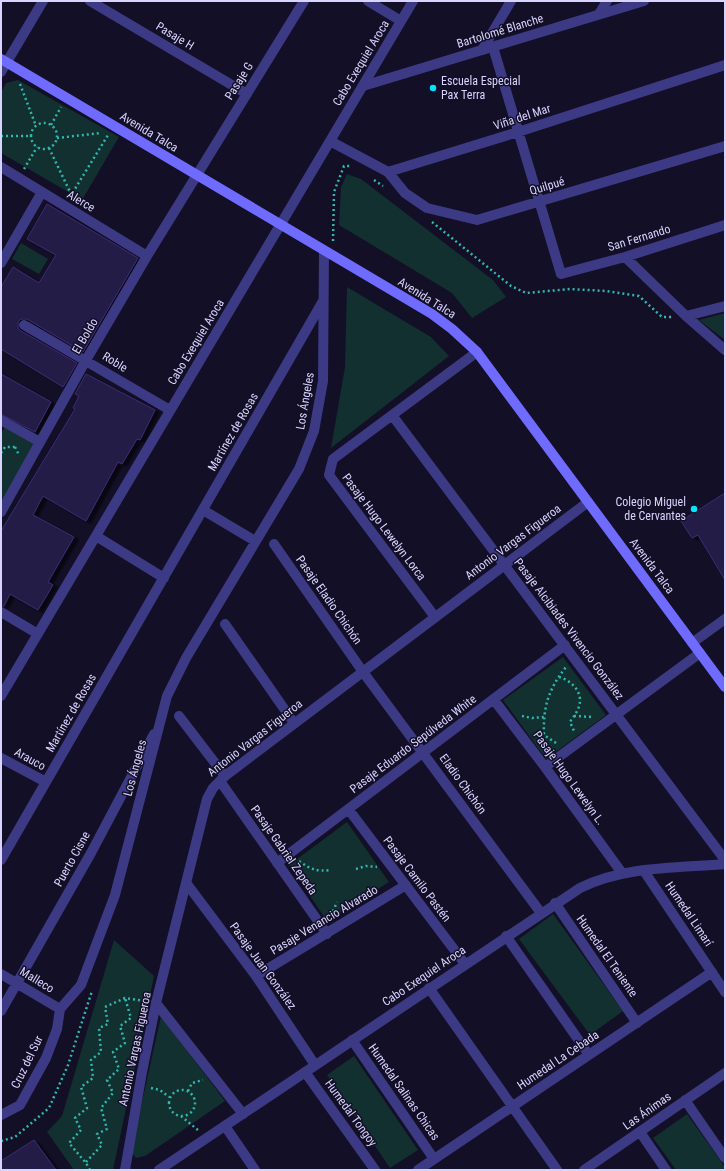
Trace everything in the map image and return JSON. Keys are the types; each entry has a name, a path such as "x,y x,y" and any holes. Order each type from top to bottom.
{"main road":[{"name":"Avenida Talca","path":"4,61 432,314 452,329 477,352 725,687"}],"street":[{"path":"1,72 4,61 43,1"},
{"name":"Pasaje H","path":"90,1 247,94"},
{"name":"Pasaje G","path":"196,175 304,1"},
{"path":"368,1 401,21"},
{"name":"Cabo Exequiel Aroca","path":"1,696 413,1"},
{"path":"482,50 511,1"},
{"path":"598,14 606,1"},
{"name":"Bartolomé Blanche","path":"363,86 644,1"},
{"path":"493,47 539,203"},
{"name":"Viña del Mar","path":"388,172 518,132 725,65"},
{"path":"330,141 388,172"},
{"name":"Quilpué","path":"388,172 405,194 427,208 477,220 539,203 725,146"},
{"name":"Alerce","path":"1,167 147,256"},
{"name":"El Boldo","path":"1,512 86,360 196,175"},
{"path":"1,263 42,192"},
{"name":"San Fernando","path":"539,203 561,274 625,257 725,225"},
{"name":"Los Ángeles","path":"60,1009 81,985 115,895 167,696 186,658 255,540 299,469 314,431 323,381 324,251"},
{"path":"625,257 686,316 725,350"},
{"name":"Martínez de Rosas","path":"1,860 324,300"},
{"path":"686,316 725,306"},
{"name":"Roble","path":"24,325 170,410"},
{"name":"Pasaje Hugo Lewelyn Lorca","path":"436,617 329,475 333,459 477,352"},
{"name":"Pasaje Alcibiades Vivencio González","path":"392,415 725,860"},
{"path":"1,421 40,442"},
{"name":"Antonio Vargas Figueroa","path":"125,1170 156,1003 207,800 213,788 222,778 294,723 588,502"},
{"path":"203,510 255,540"},
{"path":"96,536 164,578"},
{"name":"Pasaje Eladio Chichón","path":"274,544 363,672"},
{"path":"1,612 38,634"},
{"path":"692,643 725,619"},
{"path":"225,624 294,723"},
{"name":"Pasaje Eduardo Sepúlveda White","path":"277,863 565,645"},
{"path":"545,767 700,653"},
{"name":"Eladio Chichón","path":"363,672 541,913"},
{"name":"Pasaje Hugo Lewelyn L.","path":"494,700 622,873"},
{"name":"Pasaje Gabriel Zepeda","path":"179,716 222,778 277,863 327,934"},
{"name":"Puerto Cisne","path":"1,1011 91,853 162,718"},
{"name":"Arauco","path":"1,758 46,782"},
{"name":"Pasaje Camilo Pastén","path":"349,810 465,964"},
{"name":"Cabo Exequiel Aroca","path":"159,1170 555,903 593,881 622,873 725,864"},
{"name":"Humedal Limarí","path":"644,871 725,992"},
{"name":"Pasaje Juan González","path":"186,884 256,976 316,1065"},
{"name":"Pasaje Venancio Alvarado","path":"256,976 406,885"},
{"name":"Humedal El Teniente","path":"555,903 637,1023"},
{"path":"506,936 589,1055"},
{"name":"Humedal La Cebada","path":"418,1170 712,972"},
{"name":"Malleco","path":"1,974 60,1009"},
{"path":"429,988 557,1170"},
{"path":"156,1003 242,1114"},
{"name":"Cruz del Sur","path":"1,1115 20,1105 46,1058 57,1028 60,1009"},
{"name":"Humedal Salinas Chicas","path":"352,1040 434,1159"},
{"name":"Humedal Tongoy","path":"305,1072 375,1170"},
{"name":"Las Ánimas","path":"584,1170 725,1073"},
{"path":"685,1100 725,1158"},
{"path":"225,1126 255,1170"},
{"path":"640,1132 666,1170"}],"path":[{"path":"20,70 18,80 36,126"},
{"path":"51,125 67,98"},
{"path":"44,123 51,125 56,129 57,138 56,142 49,148 41,149 37,147 31,136 36,126 44,123"},
{"path":"49,148 71,194 110,132 57,138"},
{"path":"1,136 31,136"},
{"path":"19,178 37,147"},
{"path":"1,453 5,447 15,447"},
{"path":"562,744 554,743 544,735 544,720 547,698 559,676 574,658"},
{"path":"559,676 568,680 575,686 579,694 580,705 570,722 574,731 570,735"},
{"path":"289,853 309,869 321,871 331,870"},
{"path":"90,1170 86,1162 69,1142 81,1130 75,1118 87,1108 81,1087 93,1078 91,1060 101,1052 99,1028 108,1024 105,1007 125,998 156,1003"},
{"path":"86,1162 102,1145 97,1134 107,1129 101,1108 112,1092 107,1080 119,1069 113,1052 126,1043 120,1026 131,1018 125,998"},
{"path":"142,1072 150,1087 160,1090 169,1098 170,1110 181,1116 206,1139"},
{"path":"188,1091 192,1083 214,1078"},
{"path":"169,1098 175,1091 184,1089 194,1098 194,1107 189,1114 181,1116"}],"green space":[{"path":"18,80 119,137 82,200 1,153 1,92 6,83"},
{"path":"347,174 361,179 493,280 506,297 472,318 452,293 339,225 341,187"},
{"path":"21,243 48,259 39,274 12,259"},
{"path":"347,287 431,337 449,356 331,448 345,367"},
{"path":"725,313 725,340 699,320"},
{"path":"5,427 36,445 1,505 1,433"},
{"path":"563,657 606,715 546,759 503,700"},
{"path":"347,822 389,882 327,921 289,865"},
{"path":"553,914 623,1011 590,1035 519,939"},
{"path":"114,940 154,976 113,1170 74,1170 47,1132 62,1116"},
{"path":"161,1016 225,1101 145,1156 136,1158 131,1152"},
{"path":"354,1056 418,1150 390,1168 327,1075"},
{"path":"687,1114 725,1167 725,1170 676,1170 653,1138"}],"building":[{"path":"47,204 138,258 83,352 27,319 21,319 18,322 18,328 21,331 77,363 63,387 1,349 1,287 13,267 39,283 56,255 27,239"},
{"path":"1,374 51,402 35,432 1,414"},
{"path":"86,374 155,410 140,440 137,439 122,464 118,462 86,521 43,496 33,515 74,537 48,582 53,585 38,610 10,594 4,606 1,606 1,531 75,409 73,408 79,396 75,394"},
{"path":"725,493 725,580 698,535 692,538 681,521"},
{"path":"34,1140 56,1170 1,1170 1,1161"}],"place":[{"name":"Escuela Especial Pax Terra","path":"433,88"},
{"name":"Colegio Miguel de Cervantes","path":"694,509"}]}
